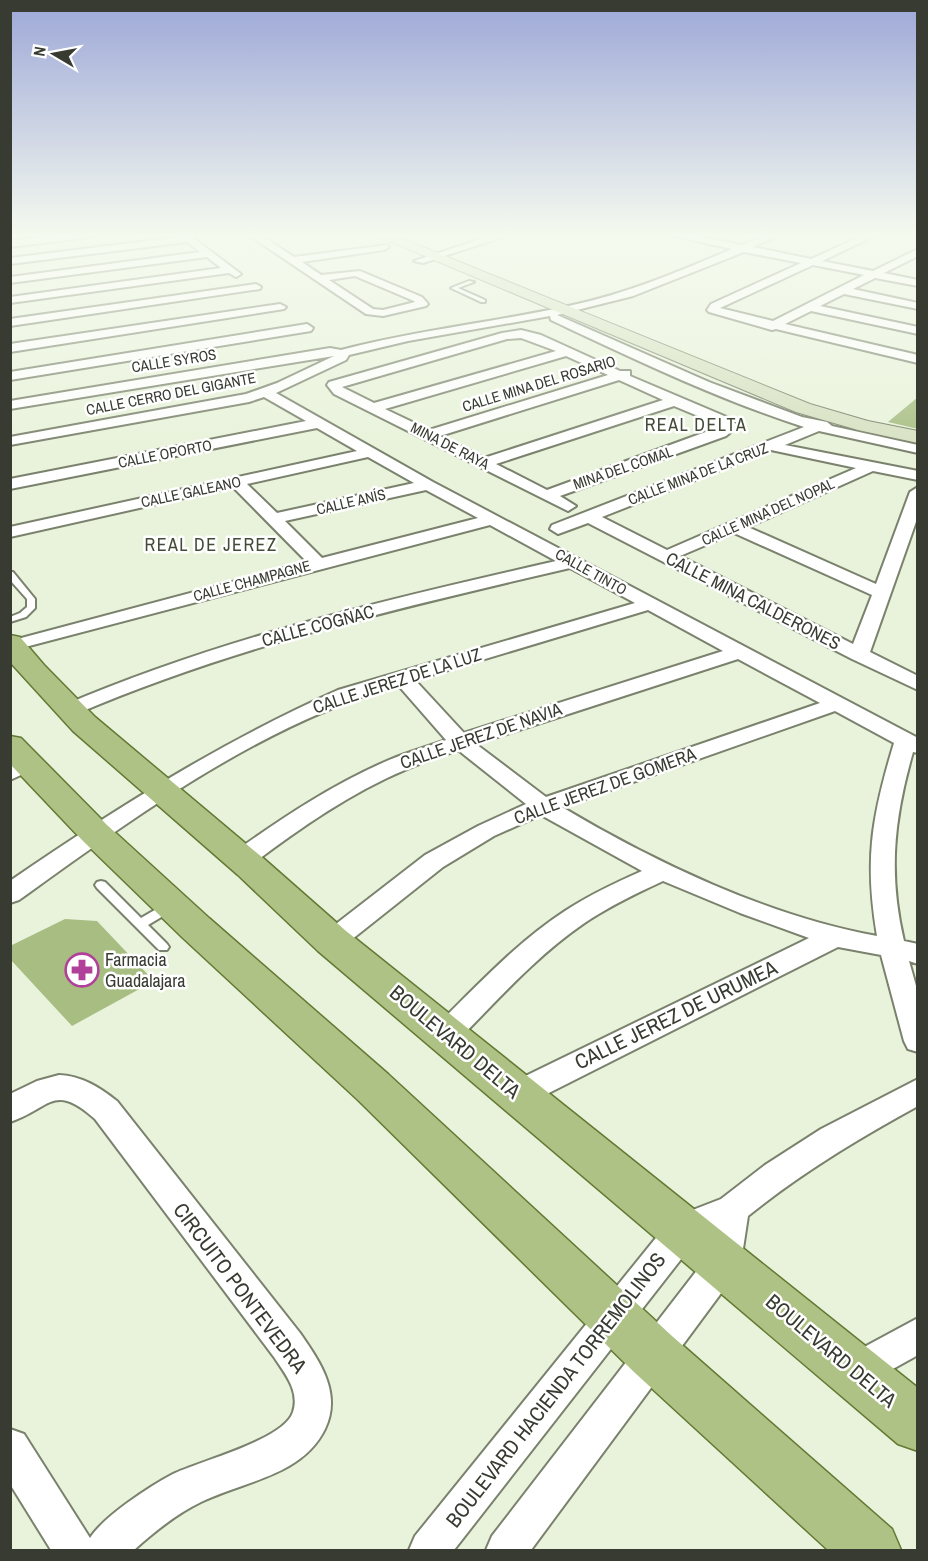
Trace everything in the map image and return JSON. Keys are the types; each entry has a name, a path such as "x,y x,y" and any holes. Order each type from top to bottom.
{"main road":[{"name":"BOULEVARD DELTA","path":"11,636 64,705 106,746 242,859 332,941 918,1424"},
{"path":"10,682 25,684 64,705"},
{"path":"15,759 95,833 158,926 382,1096 653,1354 871,1551"}],"street":[{"path":"10,323 120,307"},
{"path":"281,307 343,353"},
{"path":"364,307 374,313 407,307"},
{"path":"539,307 606,328 763,392 837,419 918,437"},
{"path":"542,307 635,354 773,411 818,427 918,449"},
{"path":"559,314 583,307"},
{"path":"559,314 599,307"},
{"path":"715,307 713,308 717,312 918,359"},
{"path":"772,326 809,307 918,332"},
{"name":"CALLE CERRO DEL GIGANTE","path":"10,441 249,398 266,393 327,365 342,357 343,353 394,340 559,314"},
{"path":"10,348 302,324"},
{"path":"10,376 302,324"},
{"name":"CALLE MINA DEL ROSARIO","path":"606,328 610,335 635,354"},
{"name":"MINA DE RAYA","path":"566,352 533,336 521,334 506,336 334,385 339,391 568,506"},
{"name":"CALLE SYROS","path":"10,405 330,352 343,353"},
{"path":"373,408 566,352 675,401"},
{"name":"CALLE MINA DEL ROSARIO","path":"429,435 619,376 664,367 734,380"},
{"path":"763,392 773,411"},
{"name":"CALLE TINTO","path":"266,393 428,485 911,744"},
{"path":"484,463 675,401"},
{"name":"MINA DEL COMAL","path":"547,495 722,433 731,426 675,401"},
{"name":"CALLE MINA DE LA CRUZ","path":"558,529 837,419"},
{"name":"CALLE OPORTO","path":"10,484 319,423"},
{"path":"874,440 918,442"},
{"path":"771,446 918,476"},
{"name":"CALLE GALEANO","path":"10,532 371,452"},
{"name":"CALLE MINA DEL NOPAL","path":"664,557 871,467"},
{"path":"236,483 318,563"},
{"name":"CALLE ANÍS","path":"274,519 428,485"},
{"path":"859,655 918,492"},
{"name":"CALLE MINA CALDERONES","path":"589,517 918,684"},
{"name":"CALLE CHAMPAGNE","path":"11,636 493,519"},
{"path":"735,527 882,593"},
{"name":"CALLE COGÑAC","path":"64,705 197,660 425,597 573,562"},
{"name":"CALLE JEREZ DE LA LUZ","path":"10,894 95,833 207,762 290,718 345,694 650,604"},
{"name":"CALLE JEREZ DE NAVIA","path":"242,859 286,827 345,791 397,765 460,741 739,652"},
{"path":"402,677 460,741 542,806 598,839 661,872 765,914 835,937 892,946 918,954"},
{"name":"CALLE JEREZ DE GOMERA","path":"332,941 434,861 486,831 542,806 836,704"},
{"path":"911,744 894,780 883,827 882,881 892,946 918,1041"},
{"path":"446,1035 526,955 572,919 609,896 661,872"},
{"name":"CALLE JEREZ DE URUMEA","path":"518,1094 835,937"},
{"name":"CIRCUITO PONTEVEDRA","path":"10,1110 43,1090 60,1086 77,1088 91,1095 106,1110 287,1345 305,1373 313,1391 315,1410 305,1429 292,1444 275,1454 188,1488 154,1507 105,1551"},
{"path":"684,1229 733,1209 776,1175 832,1138 918,1091"},
{"path":"506,1551 724,1262 733,1209"},
{"name":"BOULEVARD HACIENDA TORREMOLINOS","path":"429,1551 684,1229"},
{"path":"855,1372 918,1335"},
{"path":"10,1448 74,1551"}],"lane":[{"path":"10,574 31,598 32,608 23,615 11,636"},
{"path":"101,885 158,926"}],"building":[{"path":"918,397 918,429 888,422"},
{"name":"Farmacia Guadalajara","path":"65,919 97,921 154,981 72,1026 10,959 10,946"}],"place":[{"name":"Farmacia Guadalajara","path":"82,970"}],"district":[{"name":"REAL DELTA","path":"696,425"},
{"name":"REAL DE JEREZ","path":"211,545"}]}
